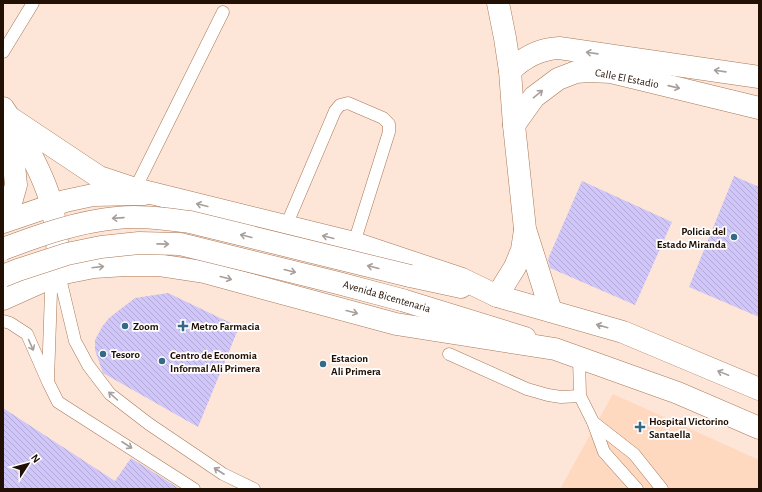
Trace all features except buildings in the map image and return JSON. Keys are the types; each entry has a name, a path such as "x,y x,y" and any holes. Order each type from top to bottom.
{"street":[{"path":"498,3 506,38 510,71 525,229 551,311"},
{"name":"Calle El Estadio","path":"510,71 520,61 530,55 550,48 559,48 759,77"},
{"name":"Calle El Estadio","path":"514,125 534,97 558,79 576,72 589,71 611,72 759,108"},
{"path":"6,112 99,176 145,191 354,243 462,278 493,294"},
{"path":"6,112 31,156 52,206 58,242 59,274"},
{"path":"3,214 10,206 16,185 6,112"},
{"path":"3,222 52,206 93,195 145,191"},
{"path":"3,249 39,235 76,225 117,217 154,218 190,222 410,276 493,294 623,332 759,389"},
{"path":"493,294 516,267 522,250 525,229"},
{"name":"Avenida Bicentenaria","path":"3,276 66,254 139,243 180,244 402,300 508,332 678,393 759,428"},
{"path":"3,299 59,274 94,267 126,265 158,266 204,272 396,324 555,349"}],"lane":[{"path":"3,52 33,3"},
{"path":"145,191 223,12"},
{"path":"286,226 335,111 340,105 348,103 383,118 389,124 389,132 354,243"},
{"path":"48,382 51,292 59,274"},
{"path":"59,274 75,341 88,365 110,394 149,424 223,474 254,489"},
{"path":"3,321 10,323 27,334 58,402 194,489"},
{"path":"449,354 527,389 561,397 580,396"},
{"path":"579,357 580,396 593,422 604,452 638,489"},
{"path":"593,422 634,454 662,489"}],"shaded area":[{"name":"Hospital Victorino Santaella","path":"613,394 759,460 759,489 560,489"}],"place":[{"name":"Policia del Estado Miranda","path":"734,237"},
{"name":"Zoom","path":"125,326"},
{"name":"Metro Farmacia","path":"183,326"},
{"name":"Tesoro","path":"103,354"},
{"name":"Centro de Economia Informal Ali Primera","path":"162,361"},
{"name":"Estacion Ali Primera","path":"323,364"},
{"name":"Hospital Victorino Santaella","path":"640,427"}]}
